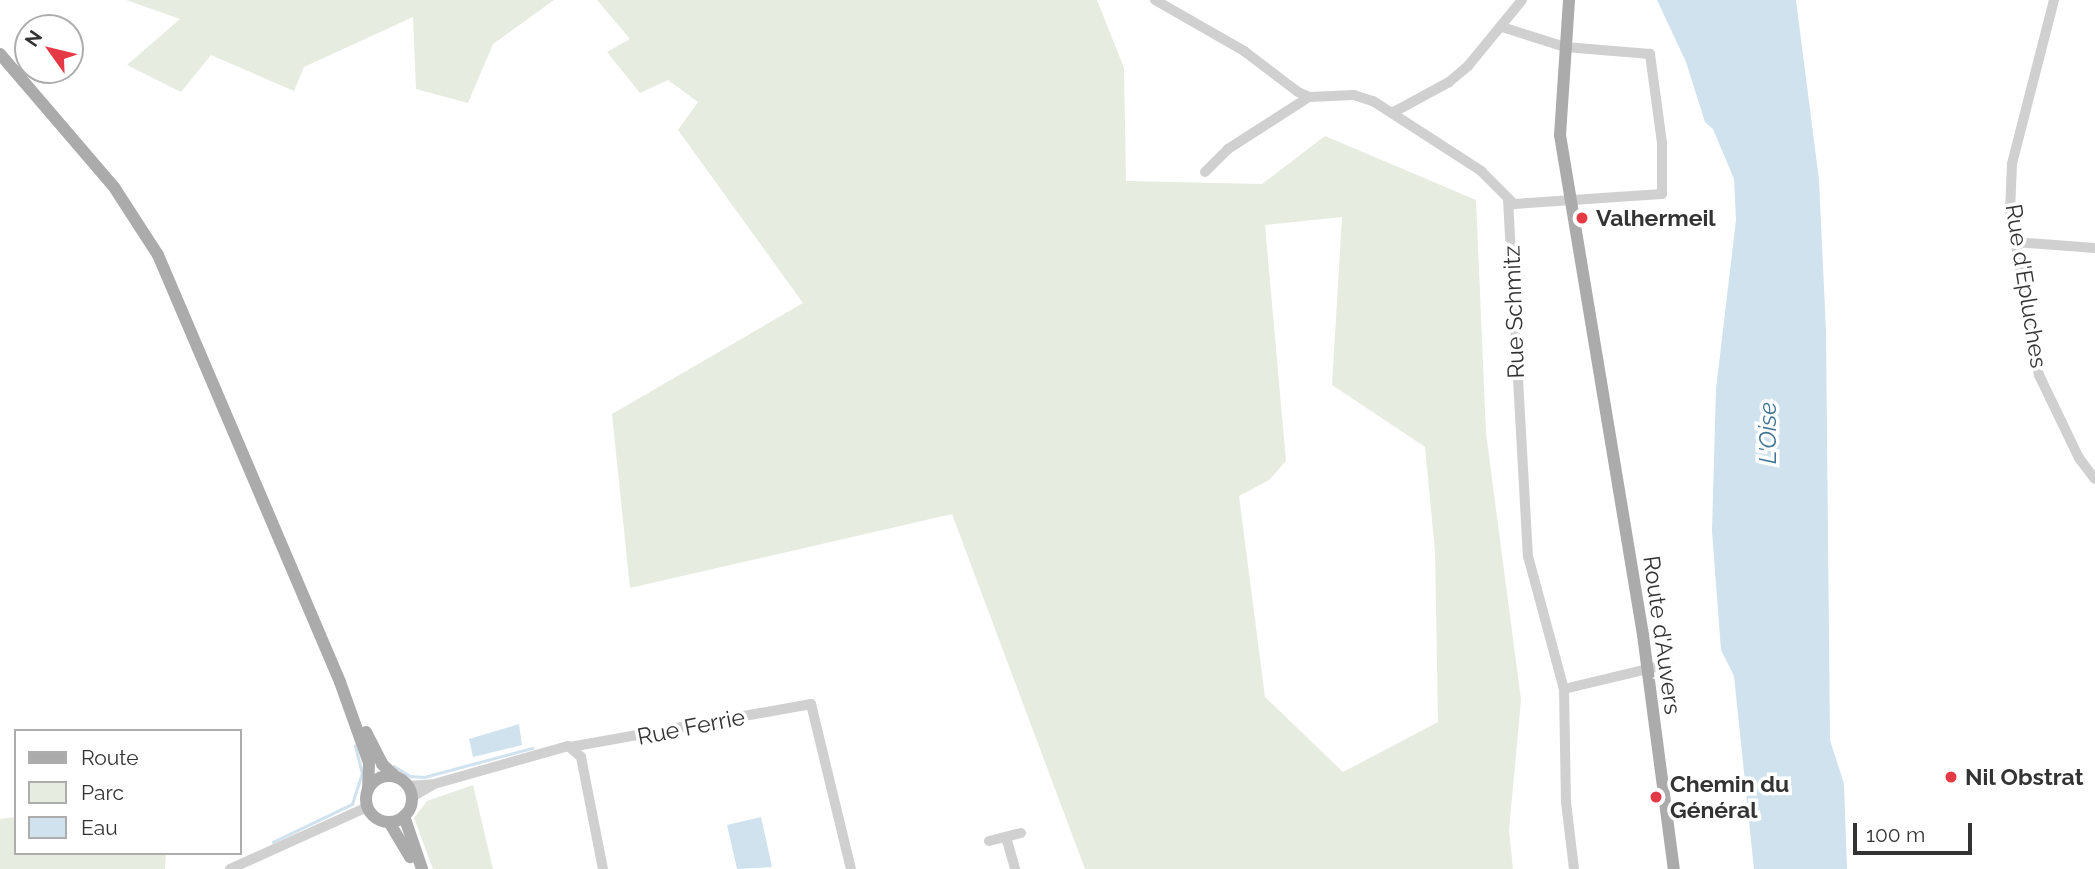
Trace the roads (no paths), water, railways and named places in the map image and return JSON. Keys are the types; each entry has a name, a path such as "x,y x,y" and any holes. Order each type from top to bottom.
{"main road":[{"name":"Route d'Auvers","path":"1569,0 1560,135 1648,669 1674,869"},
{"path":"0,54 114,187 158,255 340,682 369,763 367,807 375,818 389,822 404,816"},
{"path":"340,682 382,764 410,791 404,816 422,869"},
{"path":"368,789 379,778 396,777"},
{"path":"389,822 416,869"}],"street":[{"path":"1155,0 1244,51 1309,97"},
{"path":"1392,113 1449,82 1502,27 1522,0"},
{"name":"Rue d'Epluches","path":"2054,0 2012,164 2014,242 2039,375 2067,436 2095,479"},
{"path":"1205,172 1228,149 1309,97 1362,96 1481,171 1508,200 1519,204 1662,194 1653,57 1565,47 1502,27"},
{"name":"Rue Schmitz","path":"1508,200 1519,423 1530,569 1564,689 1566,802 1574,869"},
{"path":"2014,242 2095,248"},
{"path":"1564,689 1669,664"},
{"name":"Rue Ferrie","path":"410,791 521,762 557,746 570,747 811,704 851,869"},
{"path":"570,747 581,757 603,869"},
{"path":"229,869 367,807"},
{"path":"989,841 1021,833"},
{"path":"1006,837 1015,869"}],"water":[{"name":"L'Oise","path":"1657,0 1796,0 1819,180 1826,331 1830,740 1844,784 1847,869 1754,869 1734,676 1721,650 1712,531 1716,389 1736,220 1734,179 1713,129 1705,122 1686,62"},
{"path":"519,724 522,745 473,757 469,739"},
{"path":"761,817 772,867 737,869 727,825"}],"waterway":[{"path":"273,842 352,804 362,774 355,746"},
{"path":"394,766 410,776 424,777 532,748"}],"place":[{"name":"Valhermeil","path":"1582,218"},
{"name":"Nil Obstrat","path":"1951,777"},
{"name":"Chemin du Général","path":"1656,797"}]}
